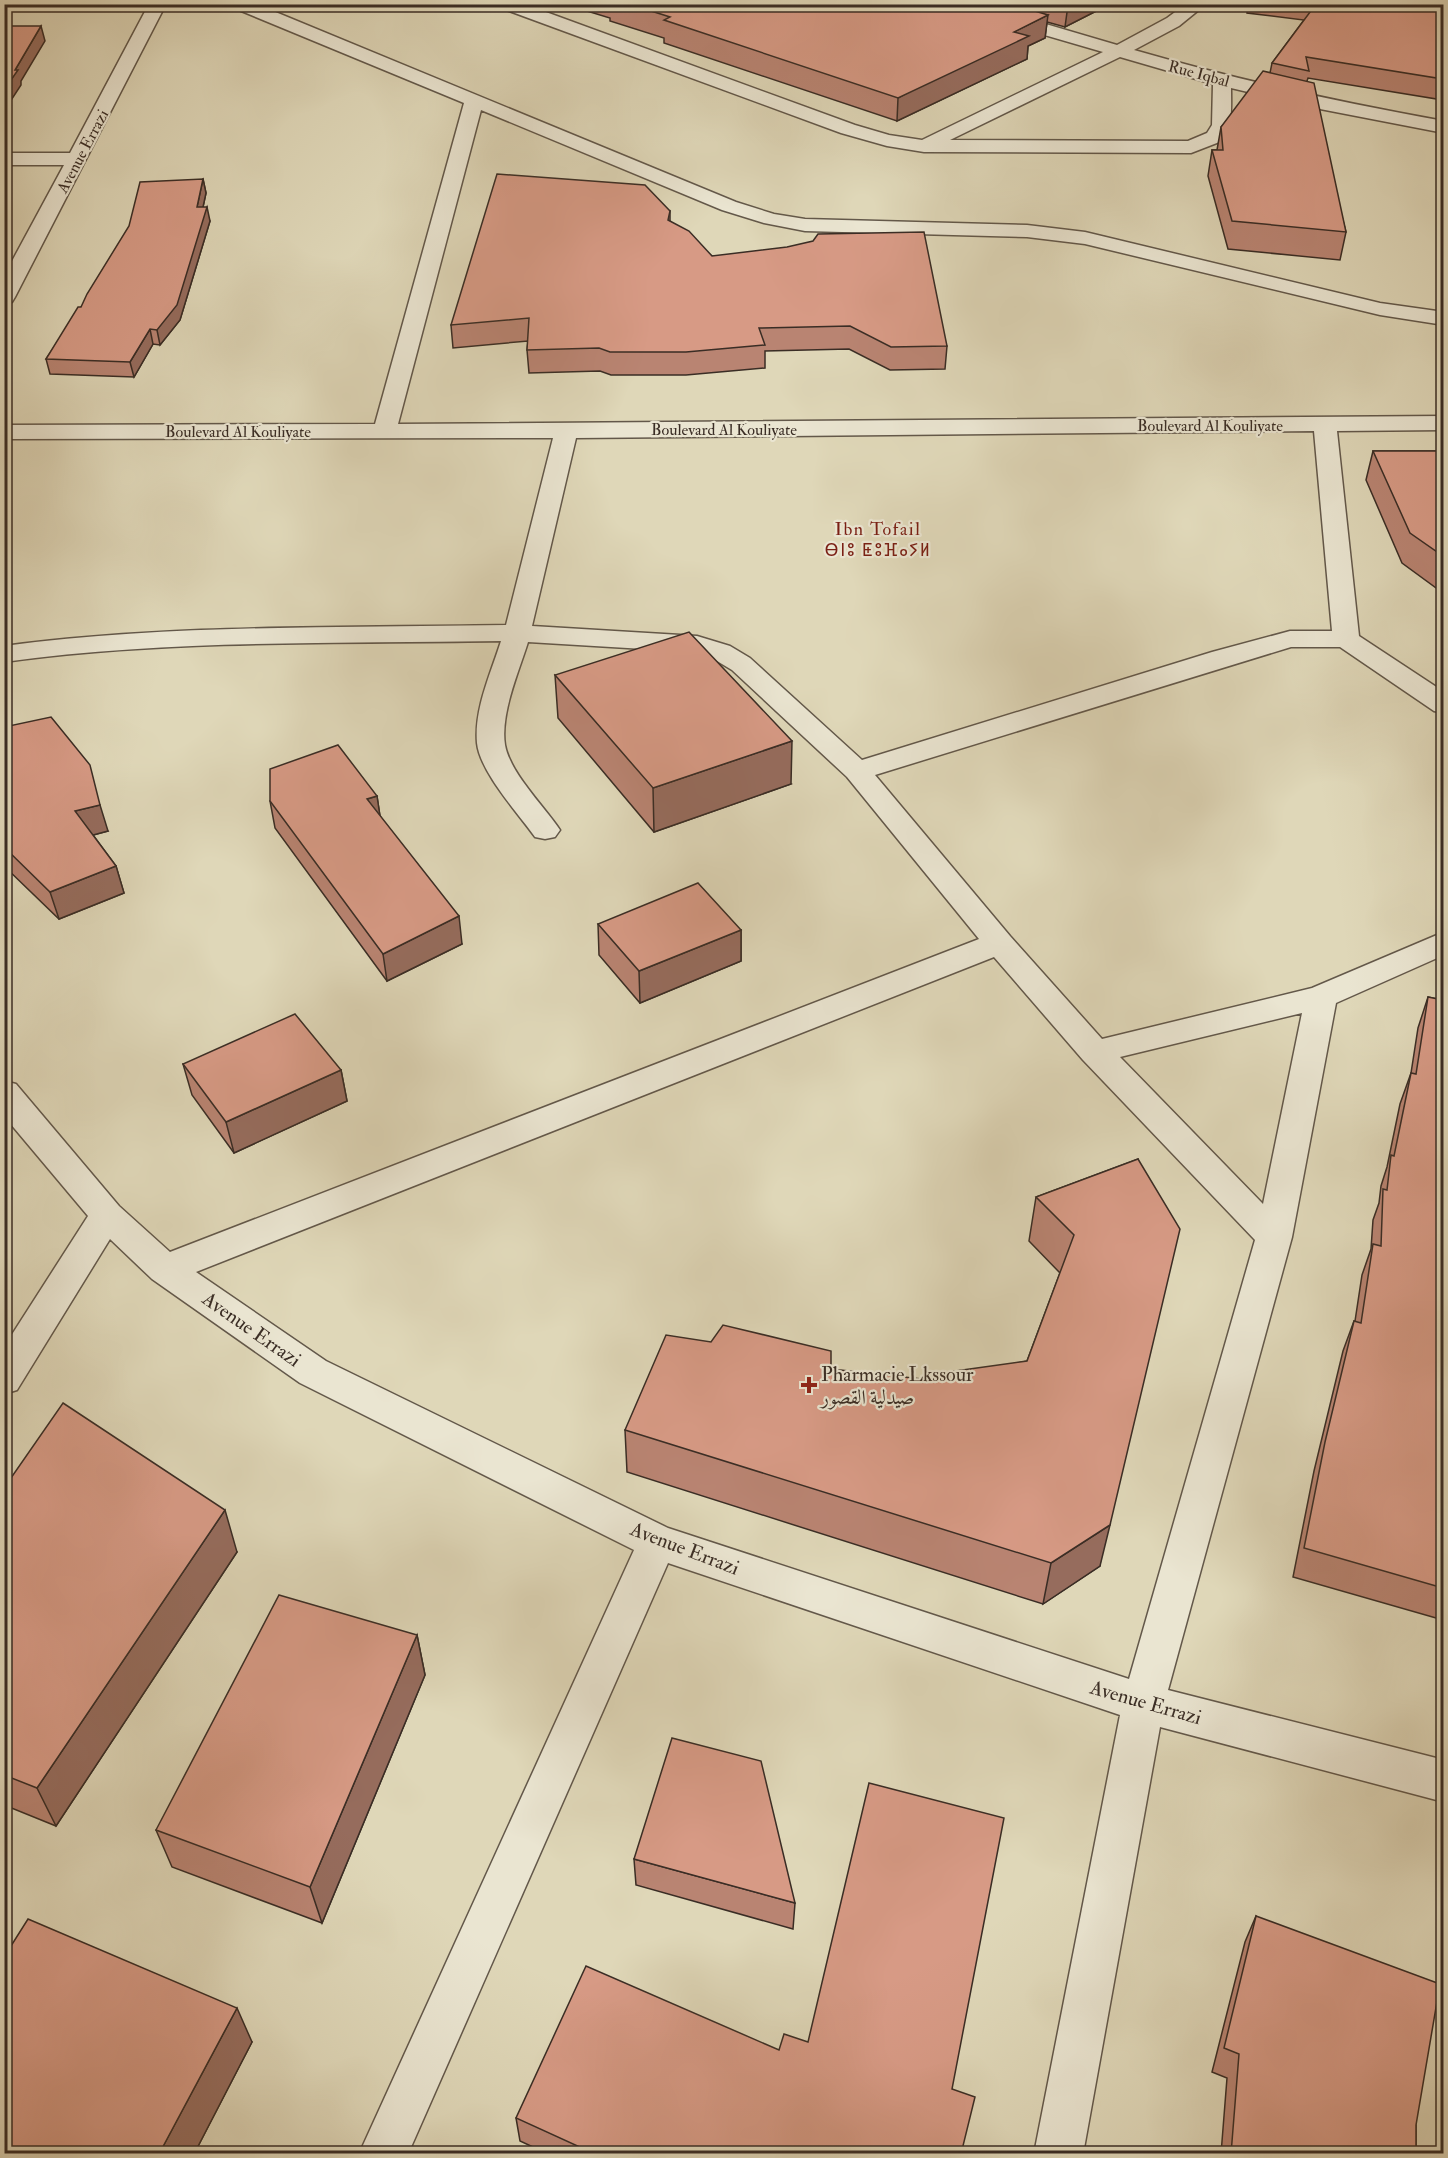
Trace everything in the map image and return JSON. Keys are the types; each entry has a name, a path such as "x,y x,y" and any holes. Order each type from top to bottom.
{"street":[{"name":"Avenue Errazi","path":"4,297 158,4"},
{"path":"240,4 729,206 771,219 805,225 1027,231 1085,238 1380,309 1443,319"},
{"path":"507,4 848,129 887,140 924,146 1191,147 1215,137 1221,125 1222,81"},
{"name":"Rue Iqbal","path":"958,4 1222,81 1320,104 1443,127"},
{"path":"924,146 1118,51 1173,22 1198,4"},
{"path":"385,430 474,100"},
{"path":"4,159 78,159"},
{"name":"Boulevard Al Kouliyate","path":"4,432 566,431 1443,423"},
{"path":"1325,424 1346,639"},
{"path":"545,831 501,769 491,745 492,715 517,633 566,431"},
{"path":"4,654 70,645 199,639 517,633 697,644 721,652 741,664 858,771 999,943 1095,1052 1274,1237"},
{"path":"858,771 1221,658 1290,639 1346,639 1386,664 1443,705"},
{"path":"1095,1052 1321,997 1443,942"},
{"path":"165,1269 999,943"},
{"path":"1058,2154 1143,1703 1274,1237 1321,997"},
{"name":"Avenue Errazi","path":"4,1094 107,1215 165,1269 313,1372 657,1542 1143,1703 1443,1781"},
{"path":"4,1379 107,1215"},
{"path":"383,2154 657,1542"}],"building":[{"path":"629,4 1012,4 1048,15 1014,32 1029,36 898,98 664,20 670,17"},
{"path":"1316,4 1443,4 1443,79 1306,57 1309,71 1272,63"},
{"path":"4,26 41,26 15,70 18,70 4,90"},
{"path":"1263,71 1314,83 1346,232 1232,221 1212,150 1223,150 1221,127"},
{"path":"497,174 645,185 670,211 668,220 689,231 712,256 787,247 813,241 818,234 924,232 947,346 891,347 850,326 759,328 765,345 686,352 610,352 599,348 527,350 529,318 451,325"},
{"path":"203,179 197,207 207,207 177,305 157,330 150,329 130,362 46,359 78,307 81,307 129,226 140,182"},
{"path":"1373,451 1443,451 1443,556 1410,533"},
{"path":"689,632 792,741 653,788 555,675"},
{"path":"51,717 90,765 100,805 75,811 116,866 50,892 4,847 4,727"},
{"path":"338,745 377,796 367,799 459,916 383,954 270,801 270,769"},
{"path":"698,883 741,930 639,971 598,924"},
{"path":"1428,997 1443,1000 1443,1588 1304,1548 1325,1442 1354,1321 1361,1323 1373,1244 1381,1246 1383,1189 1387,1190 1391,1155 1394,1156 1411,1073 1416,1074"},
{"path":"295,1014 341,1070 226,1122 183,1064"},
{"path":"1138,1159 1180,1229 1110,1525 1051,1563 625,1430 666,1335 711,1342 723,1325 831,1351 831,1369 931,1380 941,1373 1027,1361 1074,1235 1036,1197"},
{"path":"63,1403 225,1510 37,1788 4,1775 4,1488"},
{"path":"279,1595 417,1635 310,1887 156,1830"},
{"path":"672,1738 761,1761 795,1903 634,1859"},
{"path":"869,1783 1004,1818 952,2089 975,2097 961,2154 595,2154 516,2118 586,1966 779,2050 784,2034 808,2042"},
{"path":"1256,1916 1440,1984 1416,2125 1416,2154 1231,2154 1239,2054 1224,2048"},
{"path":"28,1919 237,2008 159,2154 19,2154 4,2147 4,1957"}],"place":[{"name":"Pharmacie Lkssour صيدلية القصور","path":"809,1385"}],"district":[{"name":"Ibn Tofail ⴱⵏⵓ ⵟⵓⴼⴰⵢⵍ","path":"878,539"}]}
